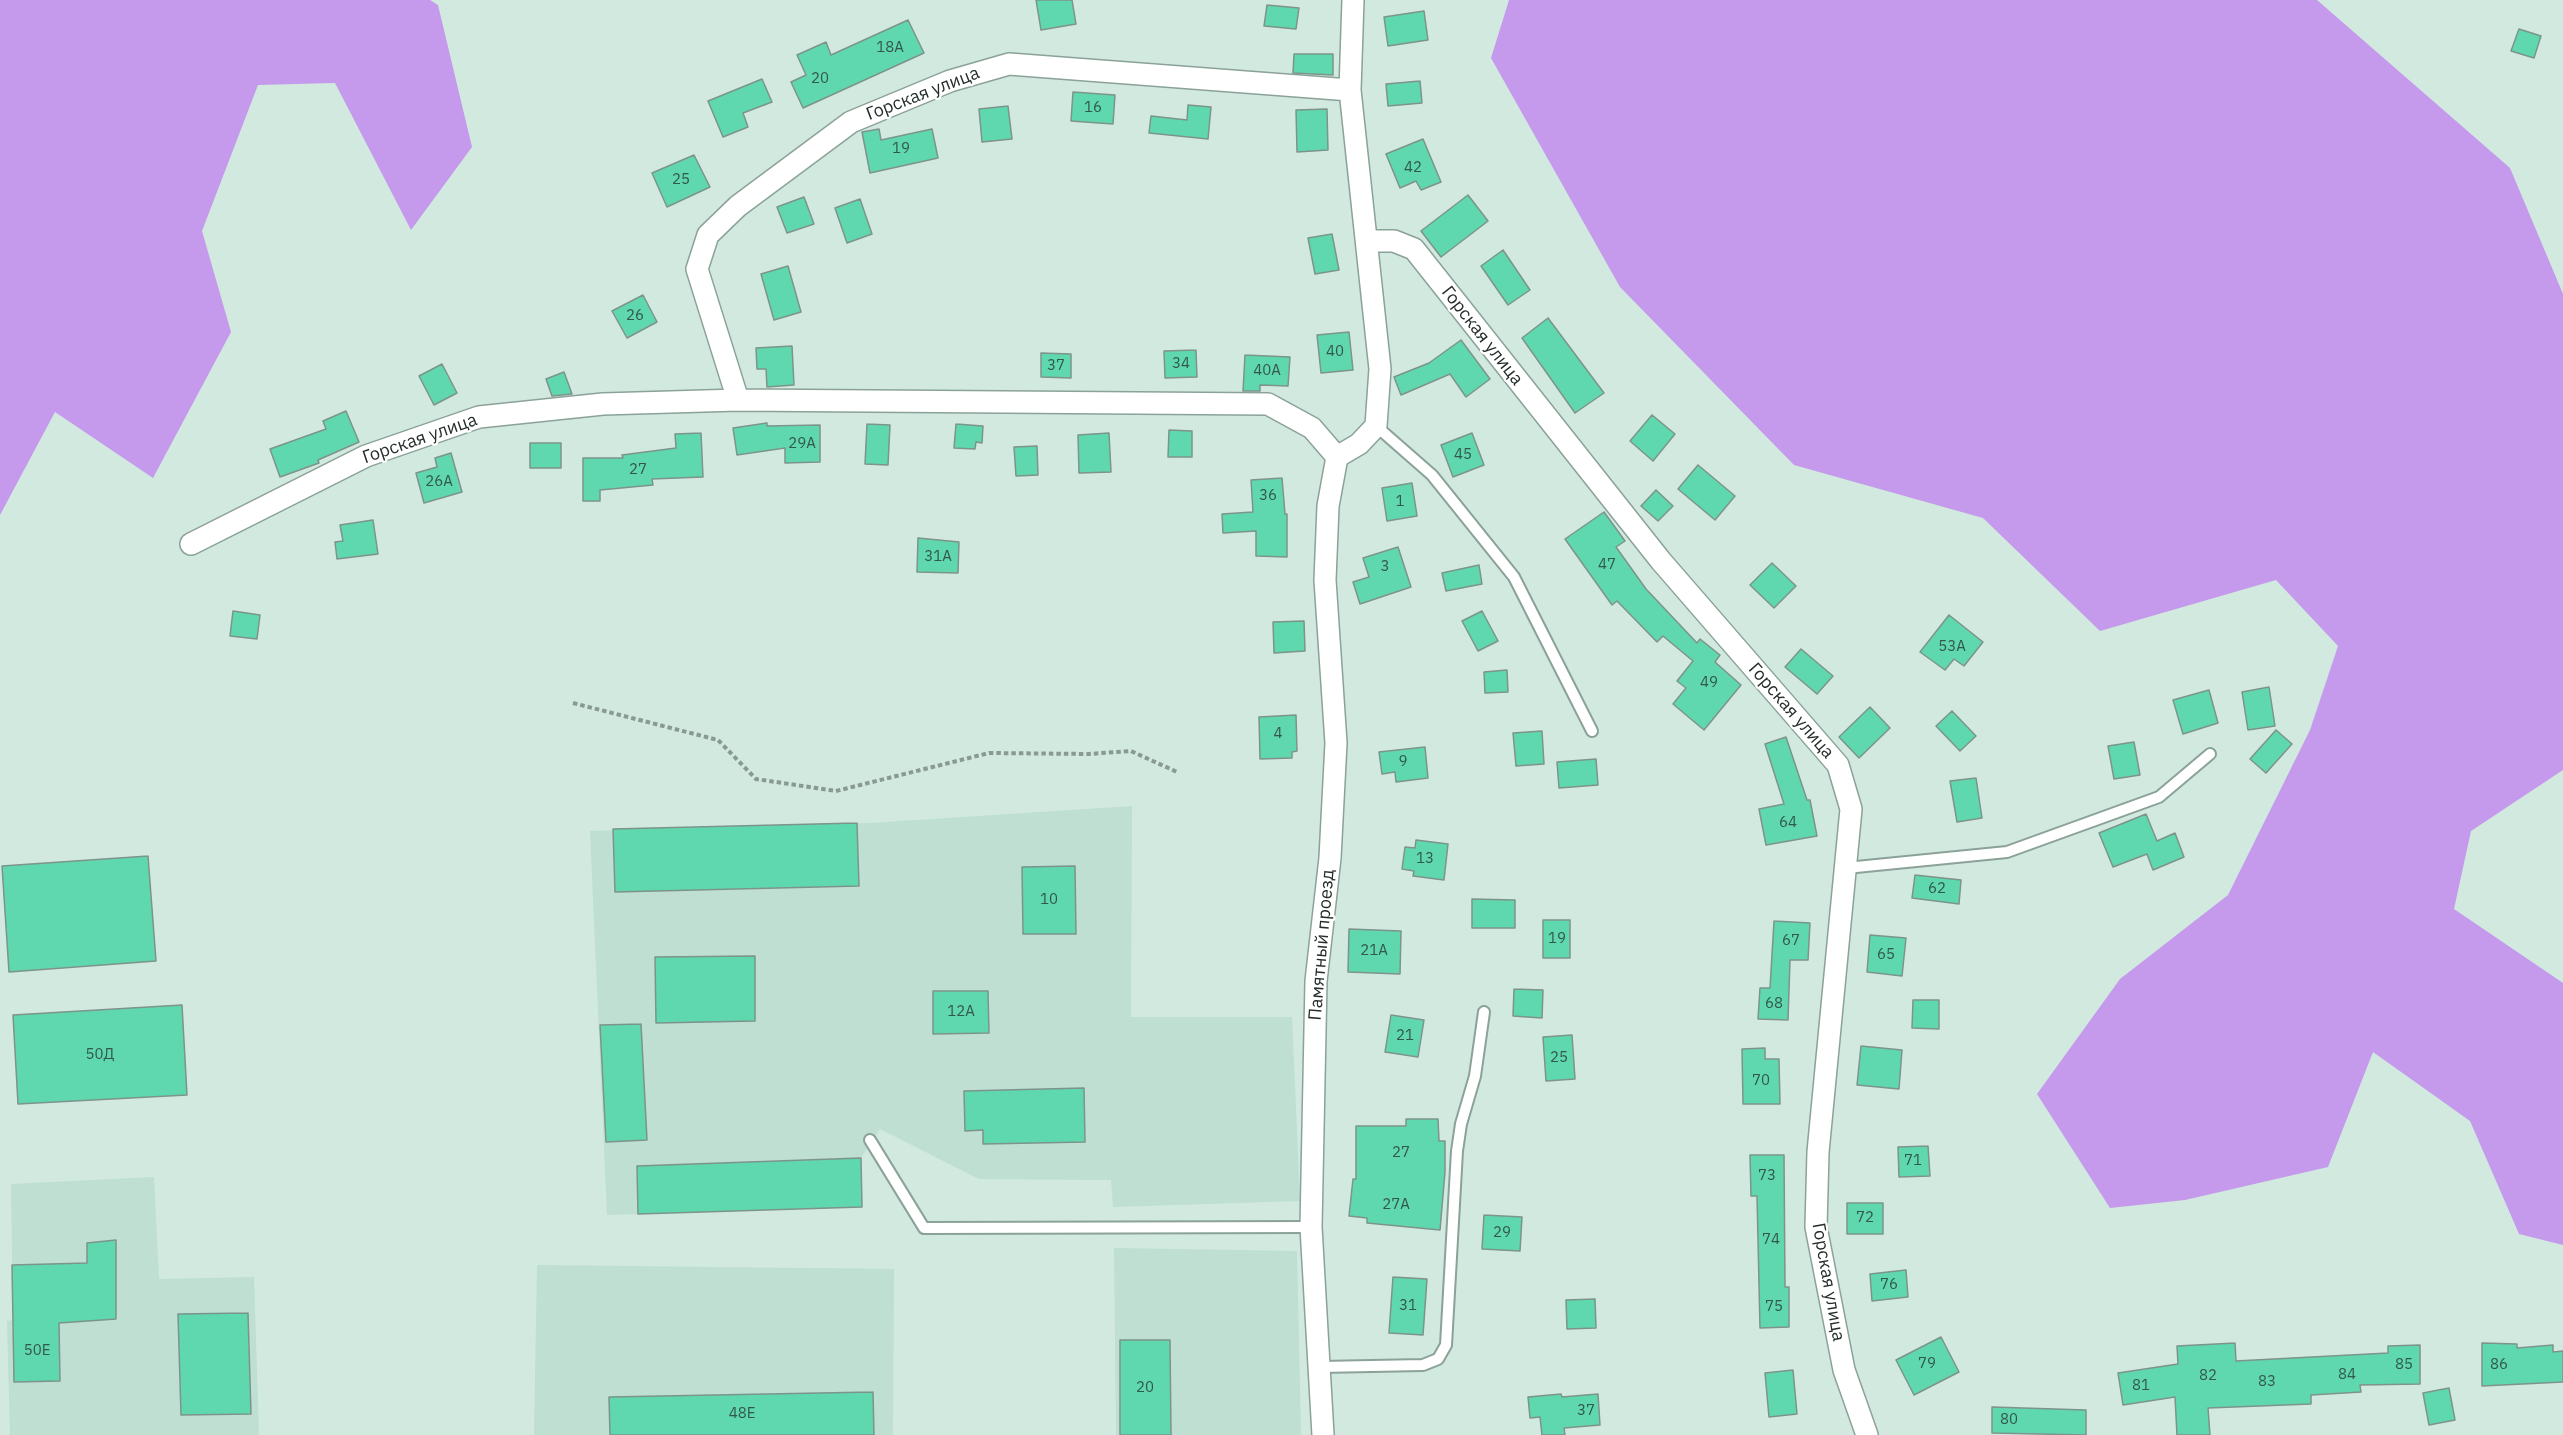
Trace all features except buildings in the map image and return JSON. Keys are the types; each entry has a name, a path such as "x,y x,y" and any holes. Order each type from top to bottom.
{"street":[{"path":"1337,457 1359,444 1376,426 1380,369 1350,90 1353,0"},
{"name":"Горская улица","path":"738,400 697,269 708,235 738,206 851,122 950,81 1009,64 1350,90"},
{"name":"Горская улица","path":"1367,241 1394,241 1414,249 1661,561 1838,765 1851,809 1818,1152 1816,1227 1844,1370 1867,1435"},
{"name":"Горская улица","path":"192,544 366,456 479,417 603,404 738,400 1268,404 1312,428 1337,457"},
{"name":"Памятный проезд","path":"1323,1435 1311,1227 1316,981 1330,858 1336,743 1325,580 1328,506 1337,457"}],"lane":[{"path":"1376,426 1432,476 1514,577 1592,731"},
{"path":"1846,868 2007,852 2159,797 2210,754"},
{"path":"1320,1367 1423,1365 1438,1359 1446,1345 1457,1151 1475,1076 1484,1012"},
{"path":"870,1140 924,1228 1311,1227"}],"path":[{"path":"573,703 718,740 756,779 836,791 989,753 1089,754 1131,751 1177,772"}],"shaded area":[{"path":"0,0 430,0 438,5 472,147 411,230 335,83 258,85 202,231 231,332 153,478 55,412 0,515"},
{"path":"1509,0 2317,0 2510,168 2563,294 2563,770 2471,831 2454,909 2563,983 2563,1245 2519,1234 2470,1121 2373,1052 2328,1167 2185,1200 2110,1208 2037,1094 2120,979 2228,895 2310,730 2338,646 2276,580 2100,631 1983,518 1794,465 1620,287 1491,58"},
{"path":"1132,806 1131,1017 1292,1017 1300,1201 1113,1207 1111,1180 979,1179 880,1129 861,1158 862,1207 607,1215 590,831 871,823"},
{"path":"154,1177 159,1279 254,1277 259,1435 10,1435 7,1321 13,1320 11,1184"},
{"path":"1114,1248 1297,1251 1301,1435 1116,1435"},
{"path":"537,1265 894,1269 893,1435 534,1435"}]}
